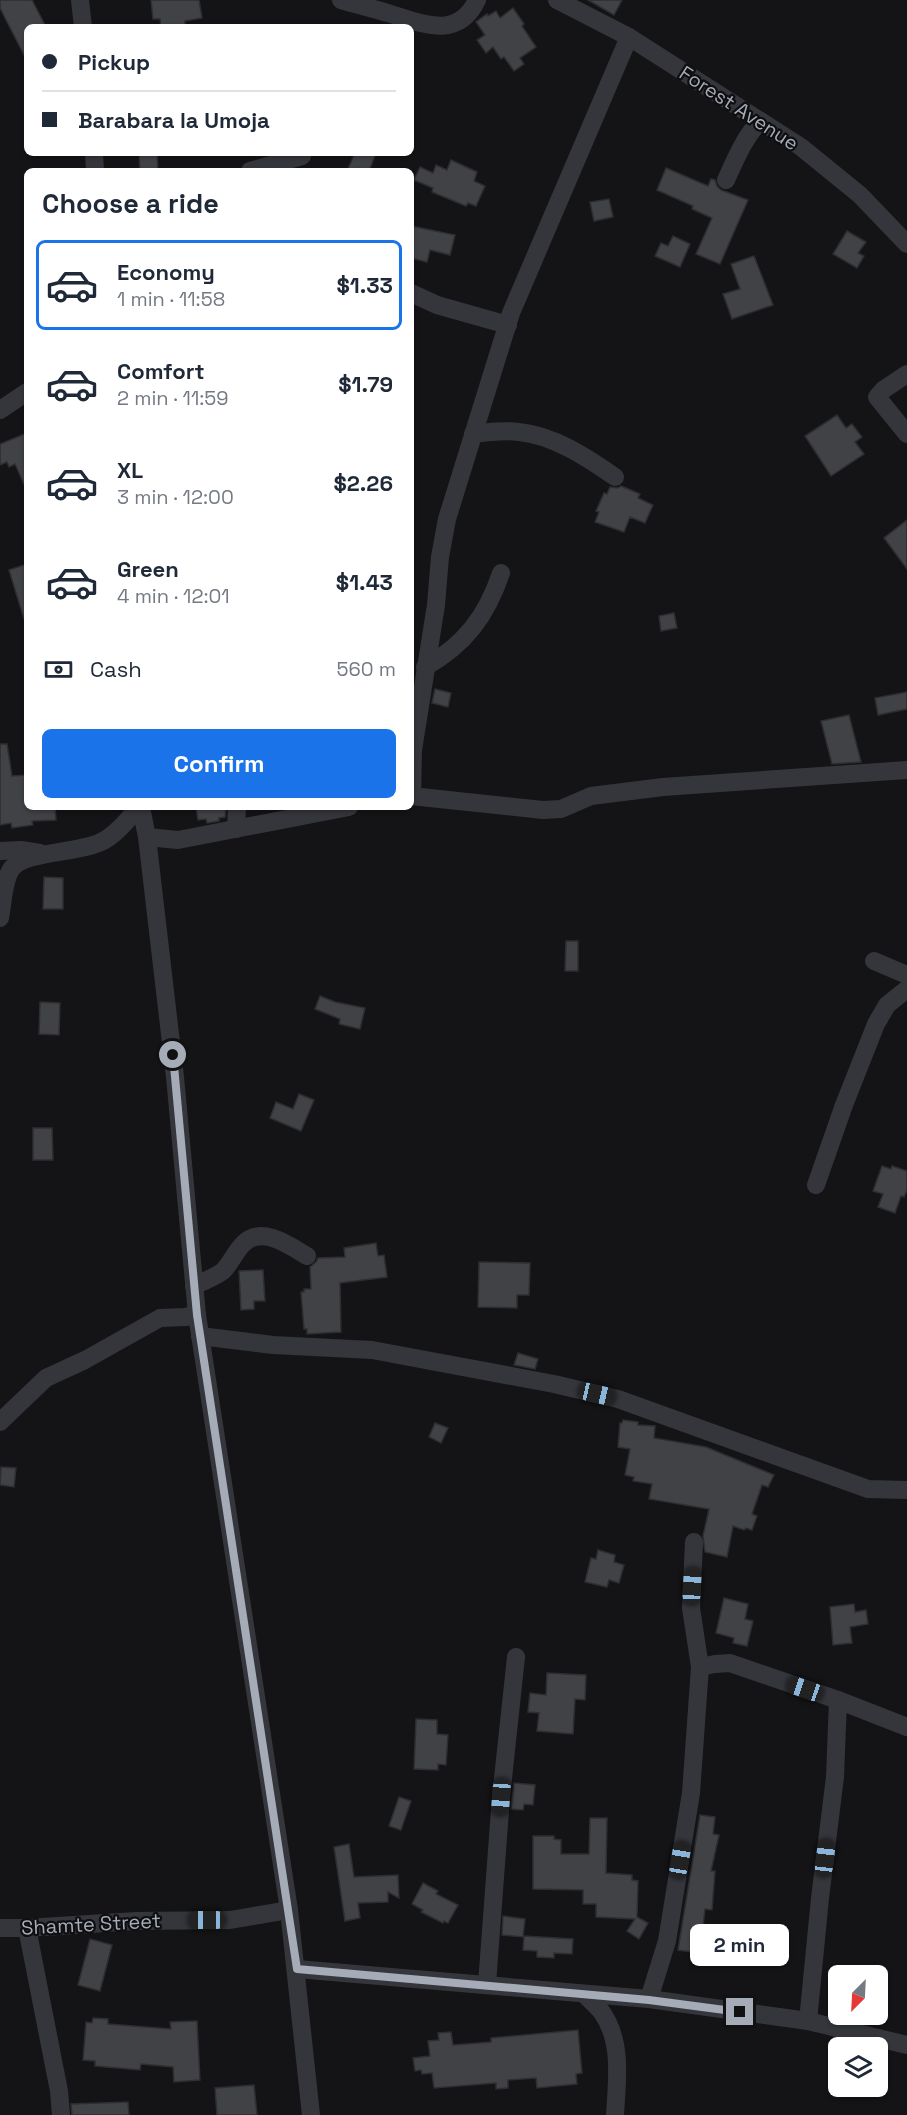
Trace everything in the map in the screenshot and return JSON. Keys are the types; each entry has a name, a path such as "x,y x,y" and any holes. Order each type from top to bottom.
{"street":[{"path":"81,0 83,24"},
{"path":"342,0 424,25 440,27 453,24 463,18 477,0"},
{"name":"Forest Avenue","path":"557,0 629,37 801,147 860,195 905,242"},
{"path":"414,720 436,605 440,556 447,519 507,325 629,37"},
{"path":"726,180 747,137 760,121"},
{"path":"260,168 302,156"},
{"path":"414,294 437,305 507,325"},
{"path":"907,374 882,390 878,397 907,434"},
{"path":"0,411 24,394"},
{"path":"473,435 505,431 522,432 547,438 600,466 615,477"},
{"path":"425,667 452,650 483,616 501,573"},
{"path":"414,796 543,810 561,809 591,796 663,787 907,770"},
{"path":"0,918 7,879 12,869 21,862 104,841 137,810"},
{"path":"141,810 147,837 175,1077 197,1315 289,1910 311,2115"},
{"path":"237,810 237,829"},
{"path":"147,837 178,840 319,810"},
{"path":"0,851 21,849 48,855"},
{"path":"874,961 907,975"},
{"path":"816,1185 876,1024 887,1005 907,989"},
{"path":"194,1286 222,1272 241,1245 250,1238 258,1236 279,1240 307,1256"},
{"path":"0,1422 45,1378 85,1360 160,1318 197,1315"},
{"path":"200,1336 273,1345 372,1350 554,1384 618,1399 868,1489 907,1490"},
{"path":"649,2000 667,1941 691,1793 700,1667 691,1608 694,1542"},
{"path":"487,1984 501,1797 516,1657"},
{"path":"700,1667 730,1663 907,1727"},
{"path":"808,2022 835,1777 837,1700"},
{"name":"Shamte Street","path":"0,1928 136,1921 230,1920 289,1910"},
{"path":"27,1928 59,2091 61,2115"},
{"path":"297,1969 649,2000 808,2022 907,2045"},
{"path":"584,1994 601,2011 614,2039 617,2058 615,2115"}],"building":[{"path":"0,0 32,0 44,24 24,24 24,55 0,8"},
{"path":"151,0 199,0 202,18 185,21 185,24 161,24 160,19 153,19"},
{"path":"588,0 622,0 614,15"},
{"path":"513,8 536,47 520,58 524,64 514,71 504,57 501,59 493,47 486,53 477,40 485,35 476,22 496,11 500,18"},
{"path":"139,156 157,156 158,168 140,168"},
{"path":"354,156 375,156 370,168 348,168"},
{"path":"451,160 477,172 474,181 485,186 476,206 468,203 466,206 432,192 433,188 414,180 420,167 433,173 436,165 447,170"},
{"path":"666,168 708,186 711,179 715,180 721,190 748,200 720,264 696,254 712,218 692,209 693,206 657,190"},
{"path":"609,199 613,217 594,221 590,202"},
{"path":"414,227 455,235 450,255 430,250 427,262 414,259"},
{"path":"847,231 866,242 858,253 864,256 857,268 833,254"},
{"path":"673,236 690,244 680,267 655,256 661,243 668,246"},
{"path":"754,256 773,305 732,319 723,294 740,289 731,264"},
{"path":"837,415 846,428 852,424 862,437 855,442 864,454 831,476 805,436"},
{"path":"24,434 24,484 15,464 9,467 7,462 0,465 0,444"},
{"path":"621,486 640,494 638,498 653,505 645,523 630,517 624,532 595,522 599,512 596,511 604,493 607,494 610,487"},
{"path":"907,520 907,569 884,538"},
{"path":"24,565 24,619 9,570"},
{"path":"674,613 677,628 661,631 659,616"},
{"path":"435,689 451,693 448,707 432,703"},
{"path":"907,692 907,709 878,715 875,698"},
{"path":"849,715 861,762 832,764 821,721"},
{"path":"0,744 7,744 12,776 24,775 24,810 55,810 56,820 32,821 33,825 12,828 11,823 0,825"},
{"path":"196,810 226,810 225,817 219,818 219,821 207,823 206,819 198,820"},
{"path":"44,877 63,878 63,909 43,909"},
{"path":"566,941 578,941 578,971 565,971"},
{"path":"320,996 335,1002 365,1008 360,1029 339,1024 340,1019 315,1009"},
{"path":"40,1002 60,1003 59,1035 39,1034"},
{"path":"299,1094 314,1100 301,1131 270,1118 276,1102 293,1109"},
{"path":"33,1128 52,1128 53,1160 33,1160"},
{"path":"882,1166 891,1169 892,1166 907,1171 907,1190 904,1197 901,1196 895,1213 878,1207 883,1194 873,1191"},
{"path":"376,1243 378,1256 384,1255 387,1277 340,1283 341,1332 307,1334 307,1329 304,1329 301,1292 304,1292 304,1289 311,1289 310,1267 318,1258 345,1257 344,1248"},
{"path":"479,1262 530,1263 529,1295 517,1295 517,1308 478,1307"},
{"path":"263,1270 265,1301 254,1301 254,1309 241,1310 239,1271"},
{"path":"518,1353 538,1359 535,1369 514,1365"},
{"path":"623,1420 638,1422 638,1425 655,1426 654,1438 706,1447 774,1475 768,1487 762,1485 752,1514 757,1516 752,1530 733,1526 727,1557 705,1552 703,1536 709,1509 649,1499 652,1484 633,1481 634,1477 625,1475 630,1449 618,1447 620,1423"},
{"path":"435,1423 448,1428 441,1443 429,1437"},
{"path":"1,1467 16,1468 14,1487 0,1485"},
{"path":"598,1550 615,1555 614,1562 624,1565 619,1583 609,1580 607,1587 585,1582 591,1558 596,1559"},
{"path":"724,1598 748,1604 745,1619 753,1621 747,1646 733,1643 734,1638 716,1633"},
{"path":"854,1604 855,1612 866,1610 868,1624 850,1627 852,1643 833,1645 830,1607"},
{"path":"547,1673 586,1675 585,1700 575,1699 573,1734 537,1731 539,1713 528,1712 530,1693 546,1695"},
{"path":"416,1719 437,1720 437,1734 448,1735 446,1765 438,1764 438,1770 414,1769"},
{"path":"514,1783 535,1785 533,1805 524,1804 523,1810 511,1809"},
{"path":"399,1797 411,1801 401,1830 389,1826"},
{"path":"700,1815 715,1817 713,1834 719,1835 711,1871 715,1871 712,1910 705,1909 700,1953 678,1950"},
{"path":"590,1818 607,1818 606,1873 632,1875 632,1880 638,1881 637,1917 648,1923 639,1939 627,1931 635,1919 596,1917 596,1904 583,1904 583,1890 533,1889 533,1836 554,1836 554,1839 561,1840 561,1854 589,1854"},
{"path":"349,1844 354,1877 398,1875 399,1898 388,1892 388,1902 358,1903 360,1918 345,1921 334,1847"},
{"path":"423,1883 438,1891 436,1894 458,1905 448,1923 444,1921 443,1923 421,1912 423,1910 412,1904"},
{"path":"503,1916 525,1919 523,1937 502,1935"},
{"path":"524,1936 573,1939 572,1954 554,1953 554,1958 537,1957 537,1951 523,1950"},
{"path":"90,1939 112,1945 100,1991 78,1985"},
{"path":"93,2018 108,2019 108,2024 171,2029 170,2022 197,2021 200,2080 174,2082 173,2067 141,2064 140,2070 95,2066 95,2061 83,2060 86,2022 92,2023"},
{"path":"578,2030 582,2073 576,2074 577,2084 537,2088 536,2078 508,2080 508,2088 496,2089 496,2083 434,2088 432,2073 422,2074 421,2070 415,2071 413,2058 430,2056 428,2041 439,2040 438,2033 451,2032 453,2045 491,2042 491,2038"},
{"path":"254,2085 257,2115 217,2115 215,2088"},
{"path":"128,2102 129,2115 72,2115 71,2104"}],"route":[{"path":"173,1055 197,1315 297,1969 487,1984 649,2000 740,2012"}]}
